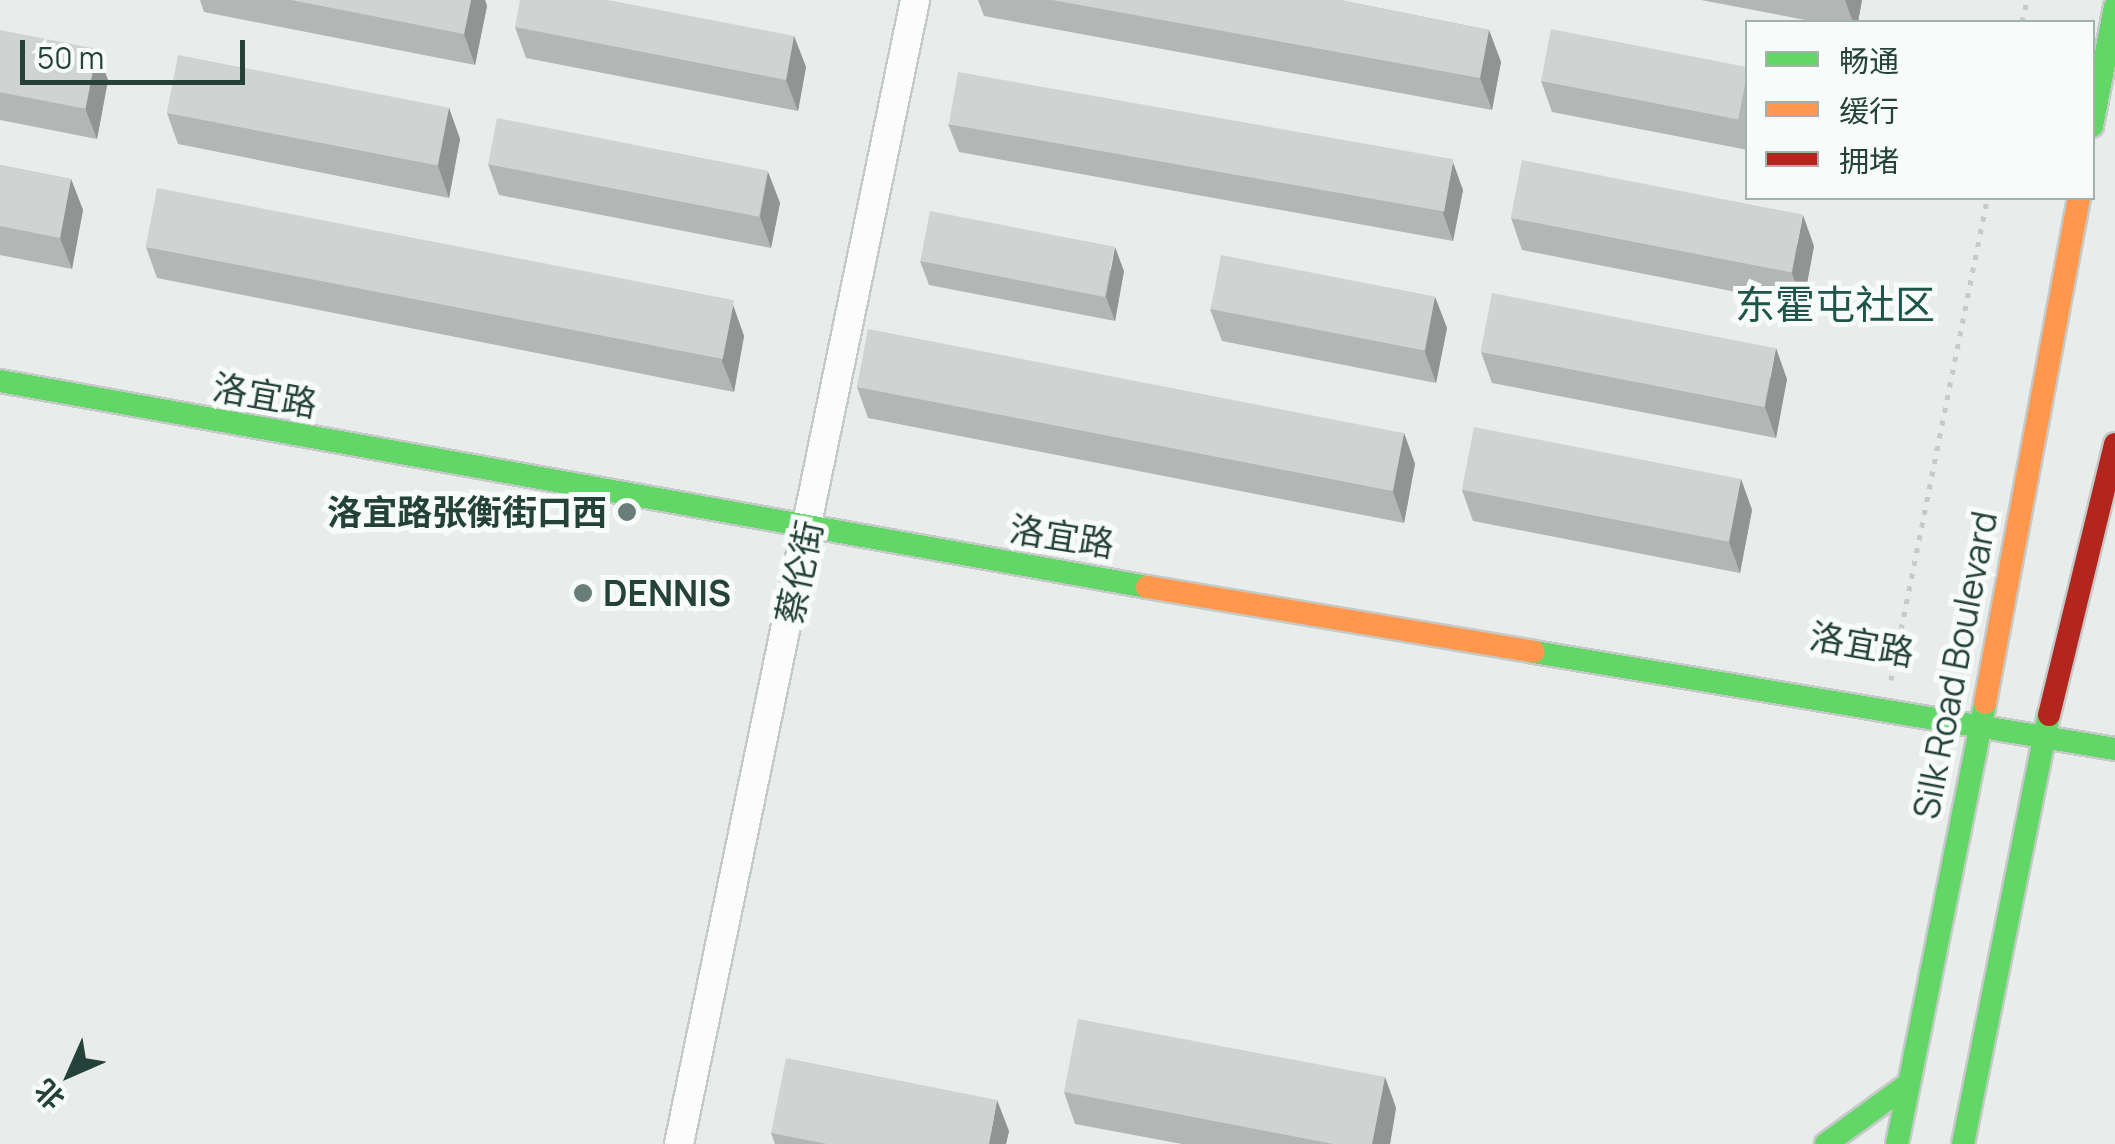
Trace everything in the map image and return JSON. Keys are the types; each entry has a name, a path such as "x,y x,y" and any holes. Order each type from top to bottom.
{"main road":[{"path":"2095,111 2115,8"},
{"name":"Silk Road Boulevard","path":"1896,1144 1983,713 2079,200"},
{"name":"洛宜路","path":"0,360 811,520 1792,667"},
{"name":"洛宜路","path":"0,381 811,520 1983,713 2047,726 2115,749"},
{"path":"1963,1144 2047,726 2115,444"},
{"name":"洛宜路","path":"1890,683 1983,713"},
{"name":"洛宜路","path":"2047,726 2115,727"},
{"path":"1826,1144 1908,1085"},
{"path":"1972,1103 1988,1144"}],"street":[{"name":"蔡伦街","path":"680,1144 916,0"}],"path":[{"path":"1890,683 1987,200"}],"building":[{"path":"291,0 471,0 464,34"},
{"path":"520,0 608,0 794,36 786,80 515,27"},
{"path":"1052,0 1340,0 1489,30 1480,78"},
{"path":"1551,29 1745,67 1738,119 1541,81"},
{"path":"0,30 97,49 86,109 0,92"},
{"path":"178,55 449,108 438,166 167,113"},
{"path":"958,72 1453,159 1444,212 949,124"},
{"path":"497,118 768,171 759,217 488,164"},
{"path":"1522,160 1803,215 1791,272 1511,218"},
{"path":"0,165 71,179 60,238 0,226"},
{"path":"157,188 734,300 723,359 146,247"},
{"path":"930,211 1115,247 1105,297 920,261"},
{"path":"1221,255 1435,297 1425,351 1211,309"},
{"path":"1492,293 1776,348 1764,407 1481,352"},
{"path":"868,329 1404,433 1393,491 857,387"},
{"path":"1474,427 1741,479 1729,542 1462,490"},
{"path":"1078,1019 1385,1077 1372,1144 1333,1144 1064,1092"},
{"path":"786,1058 997,1100 989,1144 827,1144 771,1133"}],"traffic: fast":[{"path":"2095,110 2115,7"},
{"path":"0,381 1147,587"},
{"path":"1534,652 2115,749"},
{"path":"1897,1144 1985,703"},
{"path":"1963,1144 2049,715"},
{"path":"1826,1144 1907,1085"}],"traffic: slow":[{"path":"1985,703 2079,200"},
{"path":"1147,587 1534,652"}],"traffic: jam":[{"path":"2049,715 2115,444"}],"place":[{"name":"洛宜路张衡街口西","path":"627,512"},
{"name":"DENNIS","path":"583,593"}],"district":[{"name":"东霍屯社区","path":"1835,304"}]}
